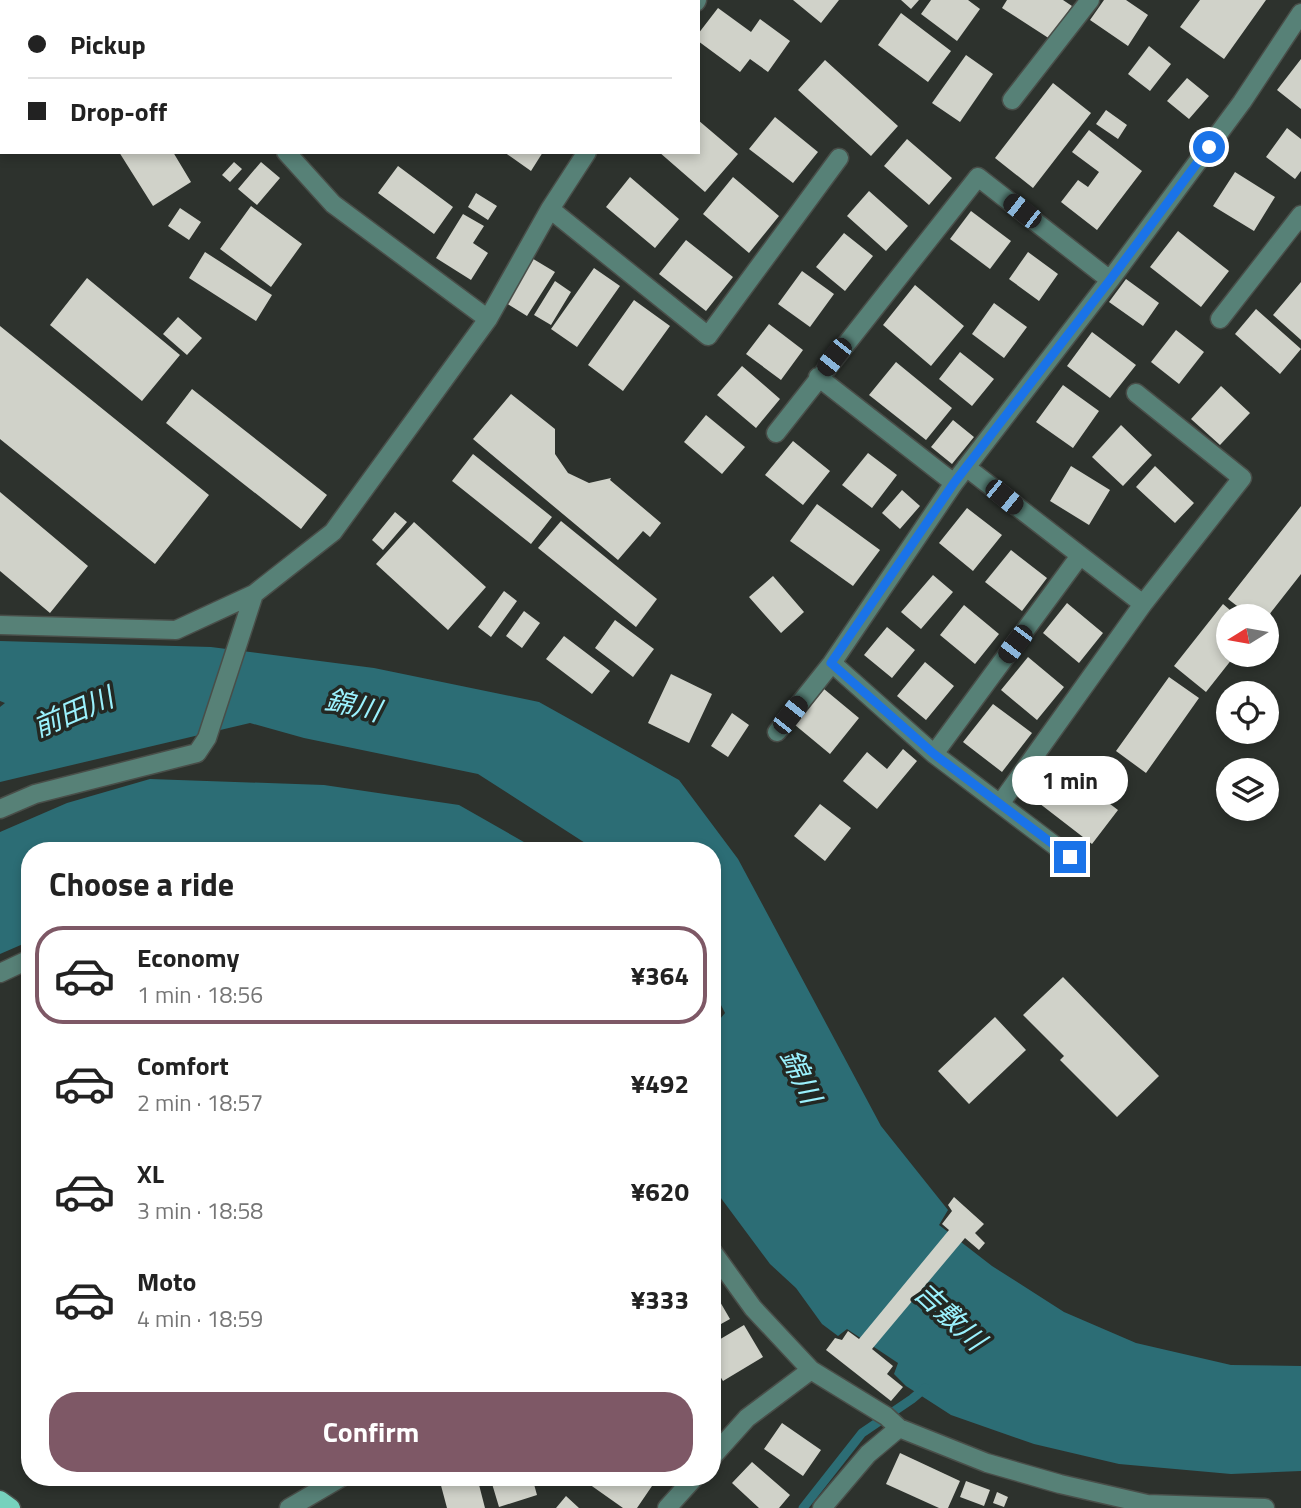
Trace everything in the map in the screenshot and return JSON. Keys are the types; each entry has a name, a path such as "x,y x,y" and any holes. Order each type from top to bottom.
{"main road":[{"path":"0,1500 12,1508"}],"street":[{"path":"1012,100 1090,0"},
{"path":"777,732 831,663 954,483 1242,102 1301,13"},
{"path":"288,154 333,204 488,319"},
{"path":"0,625 176,630 254,594 333,532 488,319 550,209 586,154"},
{"path":"550,209 708,337 839,158"},
{"path":"776,433 978,177 1110,280"},
{"path":"1220,319 1301,215"},
{"path":"818,377 954,483"},
{"path":"1000,804 1143,604 1242,478 1136,393"},
{"path":"966,467 1143,604"},
{"path":"934,754 1079,557"},
{"path":"0,809 35,794 197,753 207,738 254,594"},
{"path":"831,663 934,754 1070,857"},
{"path":"0,973 21,963"},
{"path":"721,1266 753,1308 811,1370 887,1416 899,1428 988,1463 1060,1484 1147,1504 1265,1508"},
{"path":"721,1447 747,1418 811,1370"},
{"path":"822,1508 867,1454 899,1428"},
{"path":"289,1508 327,1486"},
{"path":"667,1508 687,1486"}],"water":[{"path":"0,641 211,647 374,668 539,702 679,780 738,859 881,1126 948,1210 939,1225 992,1266 1064,1312 1136,1343 1231,1365 1301,1366 1301,1471 1231,1474 1119,1464 1034,1444 951,1415 906,1386 894,1374 898,1363 847,1329 838,1336 822,1324 796,1288 770,1264 721,1198 721,1018 725,1013 721,1005 721,842 584,842 478,774 304,738 250,723 0,782 0,707 5,703 0,701"},
{"path":"150,779 324,785 459,805 524,842 21,842 21,945 0,954 0,832 67,803"}],"building":[{"path":"793,0 839,0 821,23"},
{"path":"901,0 919,0 911,9"},
{"path":"931,0 968,0 980,9 957,41 921,14"},
{"path":"1007,0 1063,0 1072,6 1050,39 1002,8"},
{"path":"1104,0 1126,0 1148,15 1128,46 1090,20"},
{"path":"1200,0 1266,0 1224,59 1180,27"},
{"path":"718,8 751,32 760,19 790,41 768,72 750,59 740,72 700,42 700,31"},
{"path":"901,13 951,51 928,82 878,45"},
{"path":"1149,46 1171,64 1150,91 1128,74"},
{"path":"966,55 993,74 960,122 932,103"},
{"path":"1301,59 1301,109 1277,90"},
{"path":"825,60 898,126 871,156 798,90"},
{"path":"1187,78 1209,96 1189,119 1167,101"},
{"path":"1053,83 1091,113 1033,188 995,158"},
{"path":"1106,110 1127,125 1118,139 1096,124"},
{"path":"775,117 818,152 793,183 749,149"},
{"path":"700,122 738,154 705,192 661,154 700,154"},
{"path":"1287,128 1301,139 1301,171 1295,179 1266,157"},
{"path":"1089,130 1142,171 1097,230 1061,202 1078,180 1088,187 1099,172 1072,152"},
{"path":"907,139 952,178 929,205 884,166"},
{"path":"120,154 174,154 191,182 153,206"},
{"path":"507,154 542,154 531,171"},
{"path":"234,162 242,169 230,182 222,175"},
{"path":"261,162 280,178 257,205 238,189"},
{"path":"398,166 453,207 434,234 378,193"},
{"path":"1235,172 1275,197 1254,231 1213,206"},
{"path":"630,177 679,219 655,248 606,207"},
{"path":"733,177 779,216 749,253 703,214"},
{"path":"869,191 908,226 886,251 847,216"},
{"path":"476,193 497,206 488,220 468,207"},
{"path":"251,206 302,244 271,287 220,249"},
{"path":"180,208 201,222 189,240 168,226"},
{"path":"971,211 1011,241 990,269 950,239"},
{"path":"463,214 484,226 473,243 488,253 471,280 436,258"},
{"path":"1178,231 1229,271 1201,307 1150,267"},
{"path":"844,233 873,256 845,291 816,267"},
{"path":"686,240 733,277 706,311 659,274"},
{"path":"205,252 272,295 256,321 189,278"},
{"path":"1028,252 1058,274 1039,301 1009,279"},
{"path":"530,257 555,272 527,316 503,301"},
{"path":"594,268 620,286 577,347 551,329"},
{"path":"802,271 834,294 810,327 778,304"},
{"path":"87,278 180,355 142,401 50,325"},
{"path":"1126,279 1159,303 1143,326 1109,302"},
{"path":"555,281 571,292 551,325 534,315"},
{"path":"1301,282 1301,340 1273,315"},
{"path":"915,285 964,326 931,366 883,325"},
{"path":"634,300 670,326 623,391 588,365"},
{"path":"994,303 1027,327 1004,358 972,334"},
{"path":"1256,309 1301,349 1280,374 1235,334"},
{"path":"178,317 202,338 187,355 163,334"},
{"path":"769,324 803,350 781,380 746,354"},
{"path":"0,326 209,495 155,564 0,439"},
{"path":"1176,330 1204,352 1179,384 1151,362"},
{"path":"1092,332 1136,365 1110,398 1067,366"},
{"path":"960,352 994,379 972,406 939,379"},
{"path":"896,362 952,408 926,440 869,395"},
{"path":"742,366 780,399 756,428 717,395"},
{"path":"1063,385 1099,411 1073,448 1036,422"},
{"path":"1221,386 1250,413 1220,445 1191,419"},
{"path":"192,389 327,495 301,529 166,423"},
{"path":"511,394 555,429 555,454 568,473 589,483 611,478 610,480 661,523 650,537 643,531 618,560 473,439"},
{"path":"706,415 745,447 722,474 684,442"},
{"path":"953,420 974,437 952,464 931,447"},
{"path":"1121,425 1152,455 1123,486 1092,457"},
{"path":"793,441 830,471 803,505 765,475"},
{"path":"868,453 897,475 872,508 842,485"},
{"path":"473,454 552,517 531,544 452,481"},
{"path":"1071,466 1110,490 1089,525 1050,501"},
{"path":"1155,466 1194,503 1175,523 1136,487"},
{"path":"902,490 920,506 900,529 882,513"},
{"path":"0,492 88,566 50,613 0,571"},
{"path":"817,504 880,550 853,586 790,541"},
{"path":"1301,506 1301,574 1277,604 1234,604 1228,599"},
{"path":"967,508 1002,535 973,571 939,543"},
{"path":"395,512 407,522 383,550 372,540"},
{"path":"561,521 657,599 636,627 538,548"},
{"path":"414,522 486,587 448,630 376,564"},
{"path":"1011,550 1047,578 1022,611 985,582"},
{"path":"933,575 953,592 921,629 901,612"},
{"path":"773,576 804,612 781,633 749,597"},
{"path":"504,591 517,601 491,637 478,627"},
{"path":"1067,603 1103,633 1079,663 1043,633"},
{"path":"964,605 999,634 975,664 940,635"},
{"path":"524,611 540,623 522,648 506,636"},
{"path":"1216,613 1216,667 1226,667 1206,692 1174,666"},
{"path":"615,620 654,649 633,677 595,648"},
{"path":"887,627 915,650 892,678 864,655"},
{"path":"564,636 610,671 592,694 546,659"},
{"path":"1028,657 1064,687 1037,720 1001,690"},
{"path":"925,662 954,686 926,720 897,696"},
{"path":"671,674 712,694 689,743 648,723"},
{"path":"1169,677 1199,698 1146,773 1116,751"},
{"path":"824,689 859,718 830,754 795,725"},
{"path":"993,704 1032,733 1002,772 963,742"},
{"path":"732,713 749,725 728,757 711,746"},
{"path":"903,749 917,761 877,809 843,781 867,752 887,769"},
{"path":"1060,766 1118,810 1092,844 1035,800"},
{"path":"820,804 851,828 825,861 794,836"},
{"path":"1063,977 1159,1076 1117,1117 1060,1060 1064,1056 1023,1015"},
{"path":"995,1017 1026,1050 969,1104 938,1071"},
{"path":"954,1197 984,1224 975,1233 985,1243 979,1250 965,1238 872,1349 893,1366 887,1374 903,1387 891,1401 826,1350 835,1338 842,1340 848,1331 859,1339 949,1230 942,1224 952,1211 948,1205"},
{"path":"721,1304 730,1319 721,1324"},
{"path":"744,1325 763,1357 723,1381 721,1339"},
{"path":"782,1423 821,1450 803,1476 764,1449"},
{"path":"900,1453 960,1481 948,1508 939,1508 886,1484"},
{"path":"752,1462 790,1495 779,1508 759,1508 732,1483"},
{"path":"966,1481 990,1490 984,1506 960,1497"},
{"path":"441,1486 479,1486 485,1508 447,1508"},
{"path":"493,1486 534,1486 537,1495 499,1507"},
{"path":"592,1486 652,1486 637,1508 623,1508"},
{"path":"997,1492 1008,1497 1004,1507 993,1503"},
{"path":"566,1496 579,1508 556,1508"}],"waterway":[{"path":"803,1508 862,1433 925,1388"}],"route":[{"path":"1070,857 934,754 831,663 954,483 1209,147"}],"water label":[{"name":"錦川","path":"353,705"},
{"name":"前田川","path":"73,712"},
{"name":"錦川","path":"801,1076"},
{"name":"吉敷川","path":"950,1316"}]}
